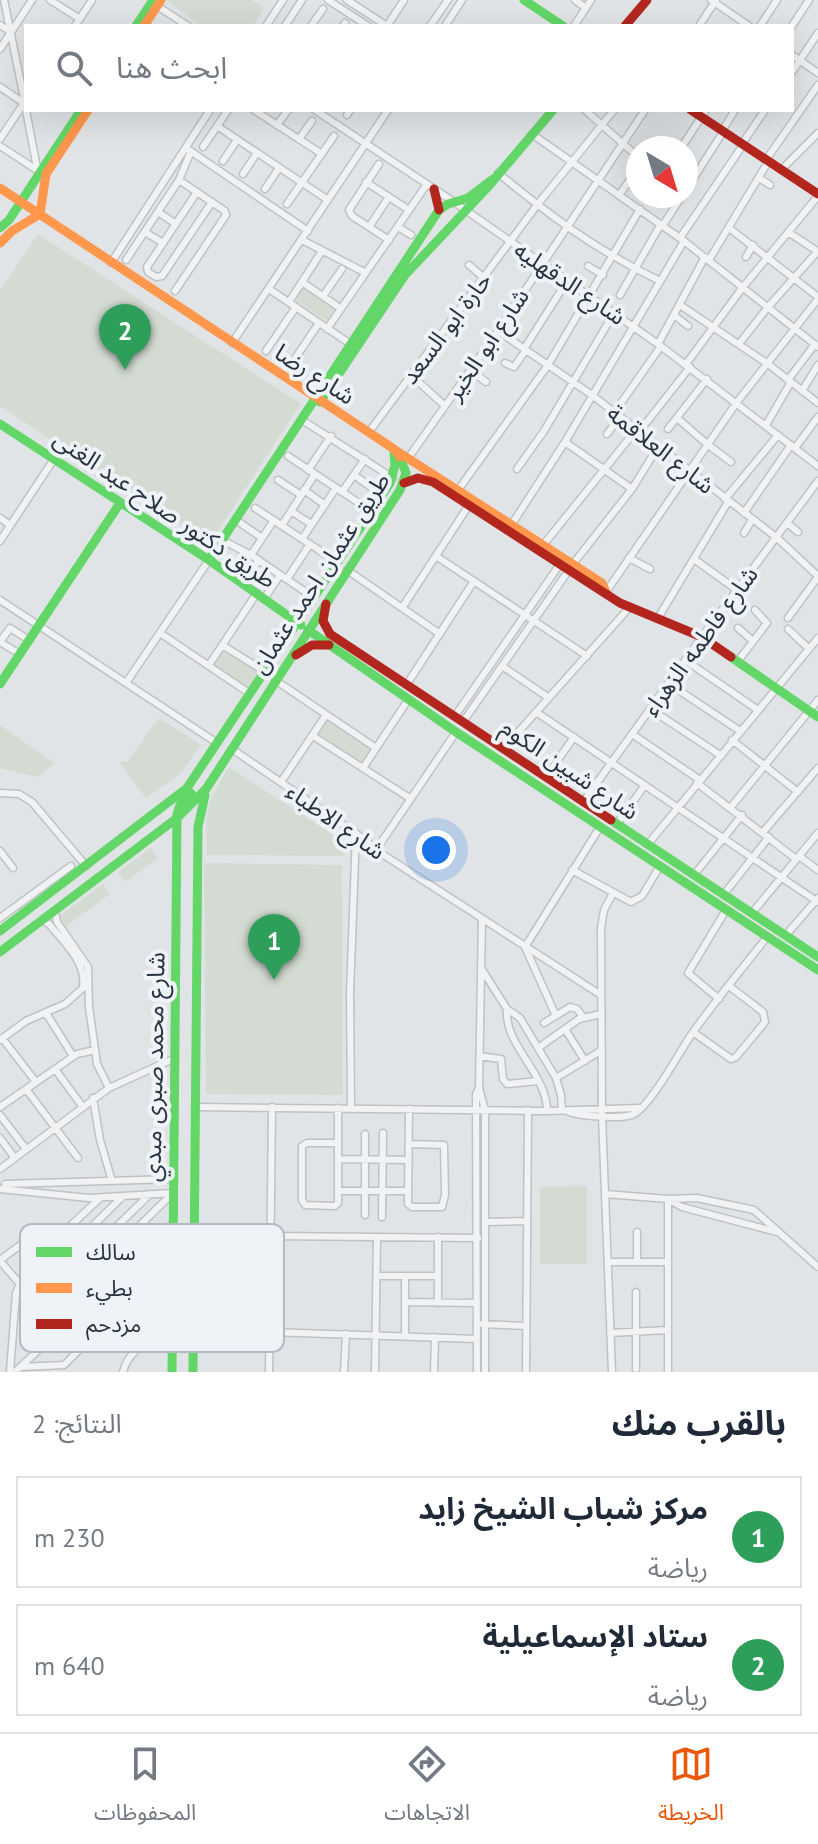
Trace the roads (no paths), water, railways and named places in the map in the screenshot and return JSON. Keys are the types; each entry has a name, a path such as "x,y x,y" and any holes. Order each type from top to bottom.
{"main road":[{"path":"627,24 647,0"},
{"path":"528,1 560,24"},
{"path":"138,24 155,2"},
{"path":"145,24 155,2"},
{"path":"0,228 21,202 80,112"},
{"path":"0,243 12,231 40,214 46,174 87,112"},
{"path":"209,560 402,278 551,112"},
{"path":"704,114 723,131 818,195"},
{"path":"317,400 349,343 414,247 447,205 471,196 494,179"},
{"path":"430,186 447,205 455,209 456,220"},
{"name":"شارع رضا","path":"0,188 317,400 409,457 469,505 567,566 603,584 606,592 629,608 702,637 814,714"},
{"path":"414,247 417,253 424,254"},
{"name":"طريق دكتور صلاح عبد الغنى","path":"0,424 298,619"},
{"name":"طريق عثمان احمد عثمان","path":"0,931 174,800 200,769 382,495 393,476 394,449"},
{"name":"طريق عثمان احمد عثمان","path":"0,952 177,818 206,789 405,479 404,461 394,449"},
{"name":"شارع رضا","path":"393,476 401,472 405,479 426,479 456,492 544,544 567,566"},
{"path":"0,684 120,503"},
{"path":"263,598 283,626 281,645"},
{"name":"شارع شبين الكوم","path":"328,599 323,621 327,630 818,957"},
{"path":"298,619 316,616"},
{"path":"298,619 308,630"},
{"name":"شارع شبين الكوم","path":"308,630 408,700 818,970"},
{"path":"288,661 309,645 329,645"},
{"path":"236,714 249,723"},
{"name":"شارع محمد صبرى مبدي","path":"173,1223 177,818 179,808 195,786 200,769"},
{"name":"شارع محمد صبرى مبدي","path":"193,1224 199,820 206,789"},
{"path":"39,902 41,913 49,917"},
{"path":"13,921 22,926 24,936"},
{"path":"175,937 188,942 197,937"},
{"path":"175,972 178,966 185,963 196,969"},
{"name":"شارع محمد صبرى مبدي","path":"171,1372 172,1352"}],"street":[{"path":"4,0 24,99"},
{"path":"0,49 32,0"},
{"path":"50,0 77,23 92,0"},
{"path":"270,24 283,0"},
{"path":"286,24 302,0"},
{"path":"328,0 365,24"},
{"path":"347,0 378,24"},
{"path":"360,8 366,0"},
{"path":"388,24 403,0"},
{"path":"431,24 448,0"},
{"path":"446,24 462,0"},
{"path":"575,0 586,8"},
{"path":"575,24 591,0"},
{"path":"761,24 776,3 764,0"},
{"path":"793,24 809,0"},
{"path":"700,24 714,1 746,24"},
{"path":"155,2 185,24"},
{"path":"312,24 323,9"},
{"path":"733,24 738,18"},
{"path":"0,25 11,32"},
{"path":"794,69 818,33"},
{"path":"794,56 818,73"},
{"path":"607,434 707,259 818,85"},
{"path":"0,87 24,103"},
{"path":"0,139 24,105"},
{"path":"27,112 38,172"},
{"path":"111,263 188,150 209,112"},
{"path":"203,147 227,112"},
{"path":"259,112 322,154"},
{"path":"277,125 287,112"},
{"name":"شارع الدقهليه","path":"318,112 430,186 447,205 466,210 660,345 818,466"},
{"path":"232,343 387,112"},
{"path":"588,112 626,145"},
{"name":"حارة ابو السعد","path":"368,433 537,205 612,112"},
{"name":"شارع ابو الخير","path":"409,457 498,331 644,112"},
{"path":"698,171 734,112"},
{"path":"512,524 565,442 682,240 764,112"},
{"path":"689,136 704,114"},
{"path":"299,139 312,121"},
{"path":"217,126 328,200"},
{"path":"781,170 818,133"},
{"path":"532,134 626,198"},
{"path":"287,204 334,136"},
{"path":"223,161 237,140"},
{"path":"0,146 38,172"},
{"path":"126,260 179,180 188,150"},
{"path":"188,150 308,231"},
{"path":"243,174 257,153"},
{"path":"379,164 349,210 352,216 389,240"},
{"path":"265,189 279,168"},
{"path":"759,178 770,185"},
{"path":"494,179 499,192"},
{"path":"494,179 612,258 660,281"},
{"path":"175,291 226,216 225,211 179,180"},
{"path":"366,182 409,210"},
{"path":"620,194 626,185"},
{"path":"327,329 409,210 430,186"},
{"path":"197,192 147,269 156,277 161,277 212,202"},
{"path":"544,544 638,431 688,366 713,326 818,195"},
{"path":"369,227 389,197"},
{"path":"456,492 548,365 603,275 637,208"},
{"path":"639,208 816,345 789,381 766,425"},
{"path":"620,295 633,269 674,208"},
{"path":"158,212 176,224"},
{"path":"181,216 196,226"},
{"path":"398,227 411,235"},
{"path":"606,592 737,402 818,298 729,228"},
{"path":"145,232 163,243"},
{"path":"739,344 818,251 788,232"},
{"path":"190,235 206,246"},
{"path":"302,240 366,273"},
{"path":"746,257 753,245"},
{"path":"289,302 322,251"},
{"path":"157,253 171,262"},
{"path":"178,253 194,264"},
{"path":"469,265 483,277"},
{"path":"588,266 603,275"},
{"path":"323,296 342,269"},
{"path":"505,363 514,367 567,281"},
{"path":"302,282 340,308"},
{"path":"269,289 349,343"},
{"path":"680,305 768,364 818,403"},
{"path":"266,351 296,307"},
{"path":"517,469 614,313"},
{"path":"674,315 688,326"},
{"path":"290,366 319,323"},
{"name":"شارع العلاقمة","path":"498,331 592,395 776,537 818,576"},
{"path":"802,391 818,365"},
{"path":"470,370 486,382"},
{"path":"411,375 445,406"},
{"path":"668,429 707,379"},
{"path":"744,513 818,417"},
{"path":"677,418 731,462"},
{"path":"302,420 393,476"},
{"path":"658,618 727,501 778,435"},
{"path":"282,525 331,436"},
{"path":"565,442 632,489"},
{"path":"459,719 526,614 632,489 658,447"},
{"path":"288,456 371,511"},
{"path":"0,541 54,459"},
{"path":"302,539 325,505 365,459"},
{"path":"354,475 382,495"},
{"path":"278,480 325,505"},
{"name":"شارع فاطمه الزهراء","path":"583,802 818,481"},
{"path":"402,608 469,505"},
{"path":"255,508 337,562"},
{"path":"291,511 311,524"},
{"path":"0,518 10,525"},
{"path":"236,520 262,538"},
{"path":"251,555 274,520"},
{"path":"744,533 752,520"},
{"path":"787,523 798,532"},
{"path":"222,540 259,560 313,597"},
{"path":"209,665 222,645 310,544"},
{"path":"436,556 587,656"},
{"path":"629,558 650,569"},
{"path":"694,559 737,590"},
{"path":"126,683 209,560"},
{"path":"243,584 259,560"},
{"path":"459,719 502,666 567,566"},
{"path":"347,570 440,634"},
{"path":"788,618 818,576"},
{"path":"407,684 474,581"},
{"path":"0,600 217,743"},
{"path":"495,757 629,608"},
{"path":"738,661 768,622 755,610"},
{"path":"20,654 0,642 10,628 29,640"},
{"path":"738,628 753,641"},
{"path":"788,629 809,649"},
{"path":"160,633 249,693"},
{"path":"648,844 818,638"},
{"path":"222,645 264,671"},
{"path":"685,660 758,710"},
{"path":"502,666 549,698"},
{"path":"275,680 376,748"},
{"path":"668,683 740,731"},
{"path":"363,768 408,700"},
{"path":"731,807 814,714 818,700"},
{"path":"650,709 720,755"},
{"path":"536,712 817,900 786,935"},
{"path":"281,782 326,715"},
{"path":"376,850 456,732"},
{"path":"632,734 766,835 818,870"},
{"path":"313,736 411,799"},
{"path":"546,777 574,737"},
{"path":"732,740 798,792"},
{"name":"شارع الاطباء","path":"232,749 356,833 376,850 601,995"},
{"path":"724,894 818,768"},
{"path":"617,824 645,785"},
{"path":"0,793 19,794 32,802 86,866"},
{"path":"694,875 742,815"},
{"path":"556,1016 525,947 600,827"},
{"path":"351,1108 350,992 356,833"},
{"path":"752,913 816,839"},
{"path":"0,851 13,868"},
{"path":"0,918 71,866"},
{"path":"572,870 631,902 642,896 660,866"},
{"path":"612,1372 602,1112 601,922 613,893"},
{"path":"719,999 688,973 726,910"},
{"path":"49,917 49,924 80,964 87,985"},
{"path":"49,917 57,922 87,963 97,1064 109,1088"},
{"path":"482,919 477,1109 485,1372"},
{"path":"195,1107 564,1110 575,1115 602,1112 629,1115 647,1101 693,1032 767,937"},
{"path":"481,968 507,1009 520,1018 556,1078 564,1110"},
{"path":"36,1082 1,1039 26,1021 77,996 87,985"},
{"path":"693,1032 731,1059 765,1022 763,1012 729,986"},
{"path":"544,1023 573,1007 583,1017"},
{"path":"507,1009 510,1029 546,1098 547,1111"},
{"path":"46,1013 73,1056"},
{"path":"538,1048 583,1017 601,1014"},
{"path":"565,1029 585,1061"},
{"path":"0,1107 73,1056 95,1050"},
{"path":"556,1078 602,1050"},
{"path":"479,1056 501,1059 506,1083 538,1081"},
{"path":"0,1169 93,1098 175,1058"},
{"path":"55,1069 82,1106"},
{"path":"477,1372 477,1339 482,1324 477,1303 486,1222 485,1110 479,1088"},
{"path":"26,1089 78,1158"},
{"path":"93,1098 100,1140 112,1181"},
{"path":"270,1224 272,1107"},
{"path":"338,1108 338,1143 338,1203 335,1206 306,1205 302,1202 302,1146 307,1143 338,1143"},
{"path":"409,1109 408,1191 410,1207 439,1207 444,1204 444,1145 409,1144"},
{"path":"526,1372 528,1110"},
{"path":"0,1115 26,1149"},
{"path":"382,1217 383,1133"},
{"path":"365,1134 365,1215"},
{"path":"0,1138 14,1157"},
{"path":"338,1159 409,1160"},
{"path":"0,1187 174,1179"},
{"path":"0,1187 100,1198 173,1193"},
{"path":"338,1191 408,1191"},
{"path":"141,1224 173,1193"},
{"path":"119,1224 150,1194"},
{"path":"605,1194 697,1198 740,1206 759,1213 818,1267"},
{"path":"89,1224 123,1196"},
{"path":"78,1224 100,1198"},
{"path":"668,1199 682,1207 777,1232"},
{"path":"668,1199 668,1372"},
{"path":"486,1222 527,1221"},
{"path":"637,1232 637,1262"},
{"path":"284,1236 482,1238"},
{"path":"375,1372 377,1237"},
{"path":"438,1237 438,1303"},
{"path":"0,1247 2,1259 19,1286 15,1298 15,1370"},
{"path":"2,1259 20,1247"},
{"path":"609,1262 668,1262"},
{"path":"377,1276 438,1276"},
{"path":"405,1276 405,1336"},
{"path":"636,1292 636,1369"},
{"path":"405,1302 477,1303"},
{"path":"482,1324 526,1326"},
{"path":"610,1333 668,1330"},
{"path":"284,1332 477,1339"},
{"path":"344,1372 346,1334"},
{"path":"434,1372 435,1337"},
{"path":"15,1370 35,1352"},
{"path":"15,1370 64,1365 77,1352"},
{"path":"123,1372 126,1362 136,1352"}],"place":[{"name":"ستاد الإسماعيلية","path":"125,370"},
{"name":"مركز شباب الشيخ زايد","path":"274,980"}]}
